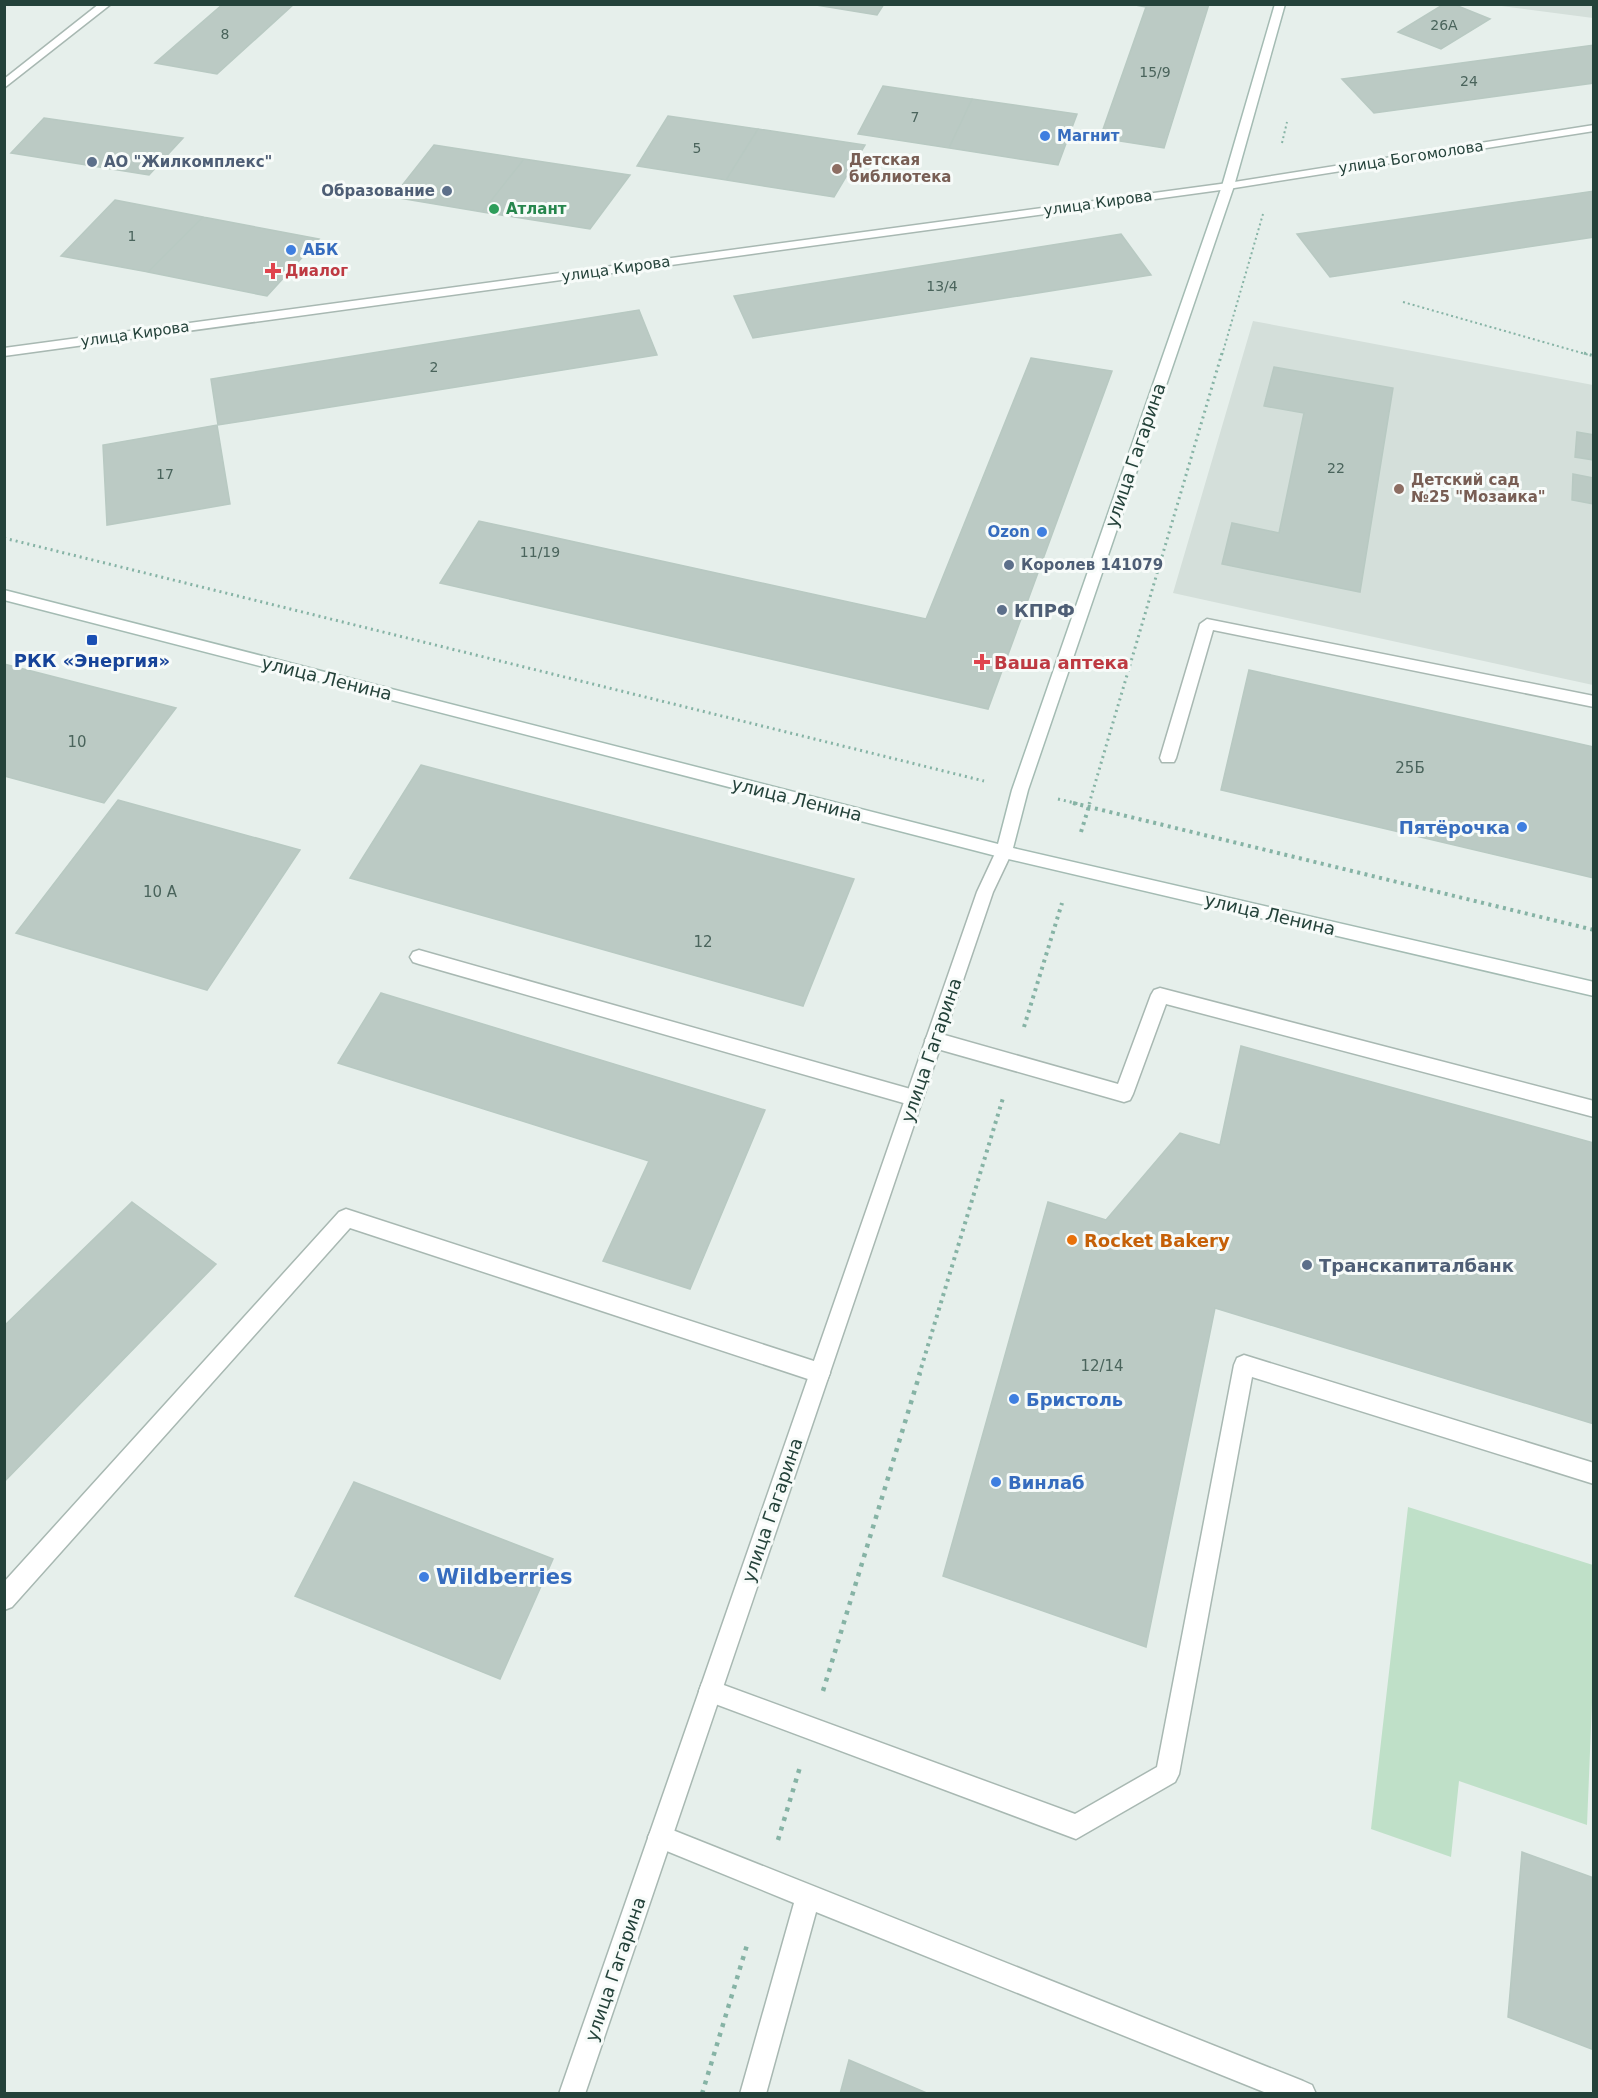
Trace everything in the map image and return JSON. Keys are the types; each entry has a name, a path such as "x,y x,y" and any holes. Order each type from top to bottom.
{"street":[{"path":"4,85 106,4"},
{"name":"улица Гагарина","path":"572,2094 985,892 1004,852 1020,790 1228,186 1280,4"},
{"name":"улица Богомолова","path":"1228,186 1593,128"},
{"name":"улица Кирова","path":"4,352 1228,186"},
{"name":"улица Ленина","path":"4,595 1004,852 1593,989"},
{"path":"1168,758 1207,624 1593,702"},
{"path":"419,957 914,1098"},
{"path":"934,1040 1124,1094 1160,995 1593,1109"},
{"path":"4,1599 346,1218 820,1373"},
{"path":"710,1691 1076,1827 1167,1774 1244,1365 1593,1474"},
{"path":"660,1837 1304,2094"},
{"path":"753,2094 808,1896"}],"path":[{"path":"1403,302 1593,356"},
{"path":"4,538 1593,930"}],"shaded area":[{"path":"1494,5 1593,5 1593,18"},
{"name":"Детский сад №25 \"Мозаика\"","path":"1253,321 1593,385 1593,685 1173,593"}],"green space":[{"path":"1408,1507 1593,1565 1593,1678 1587,1825 1459,1781 1451,1857 1371,1829"}],"building":[{"path":"223,4 294,4 217,74 155,63"},
{"path":"810,4 884,4 877,15"},
{"path":"1130,4 1209,4 1164,148 1100,138 1146,7"},
{"path":"1444,4 1453,4 1490,19 1441,49 1398,32"},
{"path":"1594,45 1594,83 1374,113 1342,79"},
{"path":"883,86 972,99 949,148 858,134"},
{"path":"972,99 1077,114 1058,165 949,148"},
{"path":"668,116 758,129 726,180 637,166"},
{"path":"44,118 183,138 149,175 11,153"},
{"path":"758,129 865,145 834,197 726,180"},
{"path":"434,145 524,159 482,212 393,197"},
{"path":"524,159 630,175 590,229 482,212"},
{"path":"1594,191 1594,237 1330,277 1297,234"},
{"path":"115,200 203,217 148,272 61,256"},
{"path":"203,217 319,239 267,296 148,272"},
{"path":"1121,234 1151,275 753,338 734,296"},
{"path":"639,310 657,355 218,425 211,379"},
{"path":"1031,358 1112,371 988,709 440,583 479,521 926,619"},
{"path":"1274,367 1393,388 1360,592 1222,564 1232,523 1279,533 1304,413 1264,406"},
{"path":"217,425 230,504 107,525 103,445"},
{"path":"1577,432 1594,435 1594,460 1575,457"},
{"path":"1573,474 1594,478 1594,504 1572,500"},
{"path":"4,664 176,708 104,803 4,776"},
{"path":"1249,670 1594,747 1594,878 1221,790"},
{"path":"421,765 854,879 803,1006 350,878"},
{"path":"118,800 300,850 207,990 16,933"},
{"path":"381,993 765,1110 690,1289 603,1261 649,1161 338,1063"},
{"path":"1241,1046 1594,1143 1594,1424 1215,1308 1146,1647 943,1576 1048,1202 1106,1220 1180,1133 1220,1145"},
{"path":"132,1202 216,1264 4,1482 4,1326"},
{"name":"Wildberries","path":"354,1482 553,1559 500,1679 295,1596"},
{"path":"1522,1852 1594,1878 1594,2050 1508,2017"},
{"path":"849,2060 929,2094 840,2094"}],"place":[{"name":"Магнит","path":"1045,136"},
{"name":"АО \"Жилкомплекс\"","path":"92,162"},
{"name":"Детская библиотека","path":"837,169"},
{"name":"Образование","path":"447,191"},
{"name":"Атлант","path":"494,209"},
{"name":"АБК","path":"291,250"},
{"name":"Диалог","path":"273,271"},
{"name":"Детский сад №25 \"Мозаика\"","path":"1399,489"},
{"name":"Ozon","path":"1042,532"},
{"name":"Королев 141079","path":"1009,565"},
{"name":"КПРФ","path":"1002,610"},
{"name":"РКК «Энергия»","path":"92,640"},
{"name":"Ваша аптека","path":"982,662"},
{"name":"Пятёрочка","path":"1522,827"},
{"name":"Rocket Bakery","path":"1072,1240"},
{"name":"Транскапиталбанк","path":"1307,1265"},
{"name":"Бристоль","path":"1014,1399"},
{"name":"Винлаб","path":"996,1482"},
{"name":"Wildberries","path":"424,1577"}]}
